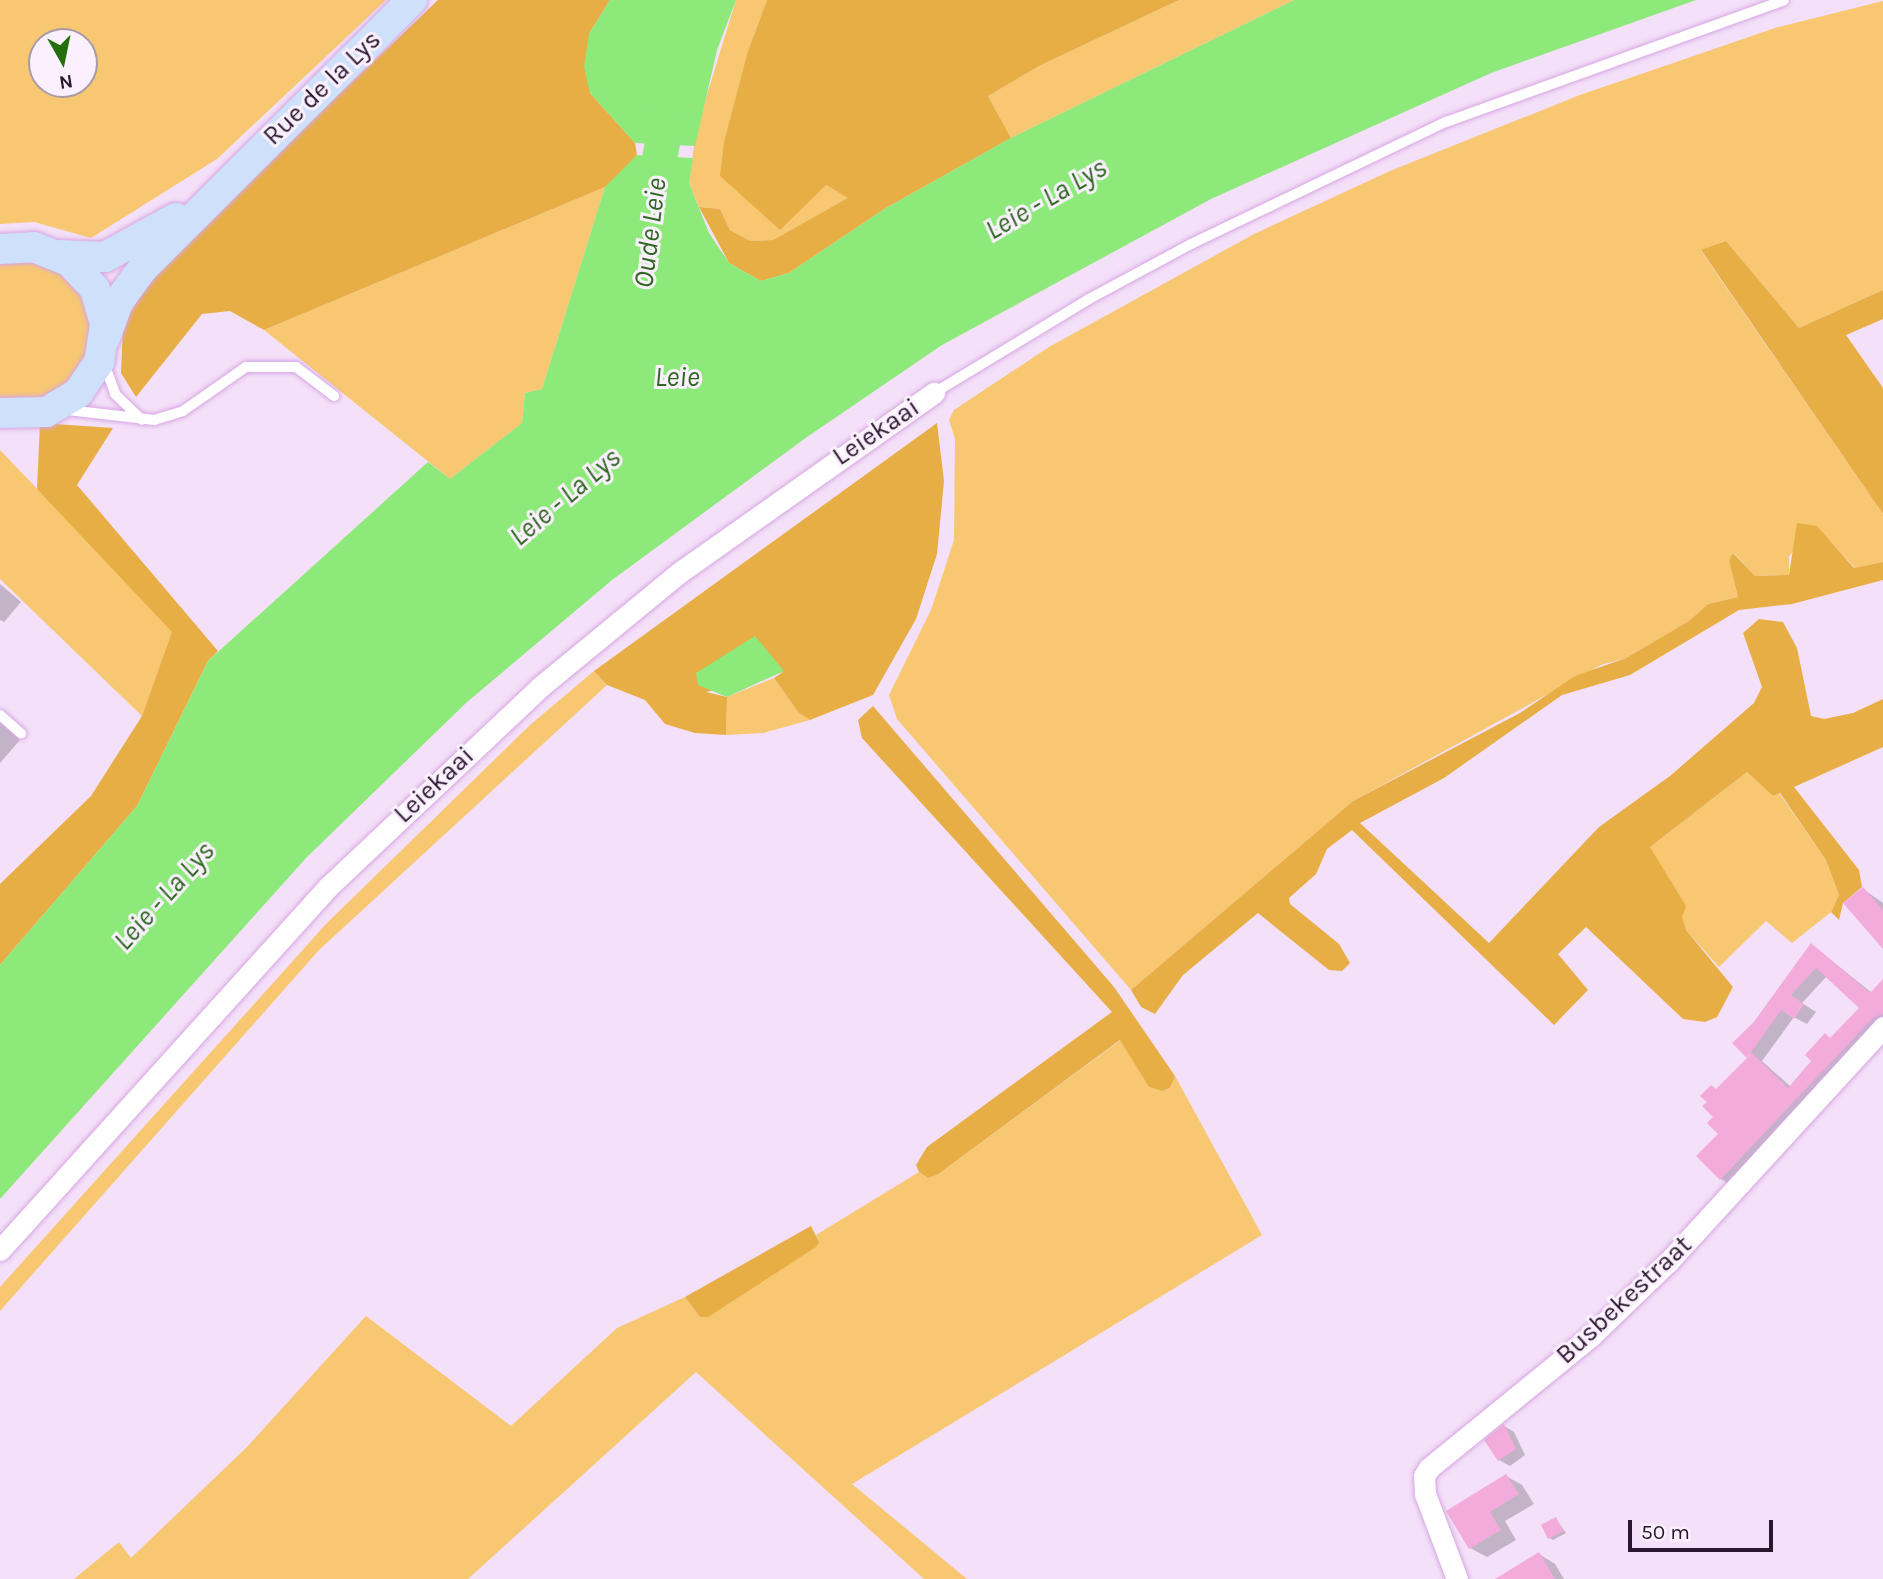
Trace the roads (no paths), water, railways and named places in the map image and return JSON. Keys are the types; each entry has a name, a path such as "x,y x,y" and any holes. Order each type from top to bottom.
{"main road":[{"name":"Rue de la Lys","path":"46,412 78,393 94,373 130,284 233,177 412,0"},
{"name":"Rue de la Lys","path":"0,249 34,247 58,255 90,259 117,252 160,228 233,177"},
{"path":"58,255 79,269 95,289 103,313 104,344"},
{"path":"3,415 46,412"}],"street":[{"name":"Leiekaai","path":"0,1250 328,887 530,697 680,572 934,393"},
{"name":"Busbekestraat","path":"1457,1579 1425,1494 1424,1476 1429,1468 1591,1336 1668,1262 1883,1027"}],"lane":[{"path":"934,393 1088,299 1191,244 1446,122 1784,0"},
{"path":"104,344 114,394 142,420"},
{"path":"46,412 79,409 142,420 183,411 246,367 296,368 334,396"},
{"path":"0,715 21,733"}],"water":[{"path":"610,0 736,0 717,50 695,146 635,143 590,93 584,67 589,34"},
{"name":"Leie","path":"1294,0 1696,0 1491,73 1211,199 942,345 807,437 612,580 466,703 306,858 0,1199 0,965 137,806 208,661 428,462 450,479 522,423 525,393 542,389 605,187 637,155 693,158 689,183 709,233 729,263 761,281 789,273 886,208 1011,138"},
{"path":"755,636 784,671 727,697 698,685 696,673"}],"waterway":[{"name":"Oude Leie","path":"650,202 671,99"}],"water label":[{"name":"Leie - La Lys","path":"1046,199"},
{"name":"Leie - La Lys","path":"565,497"},
{"name":"Leie - La Lys","path":"164,896"}]}
